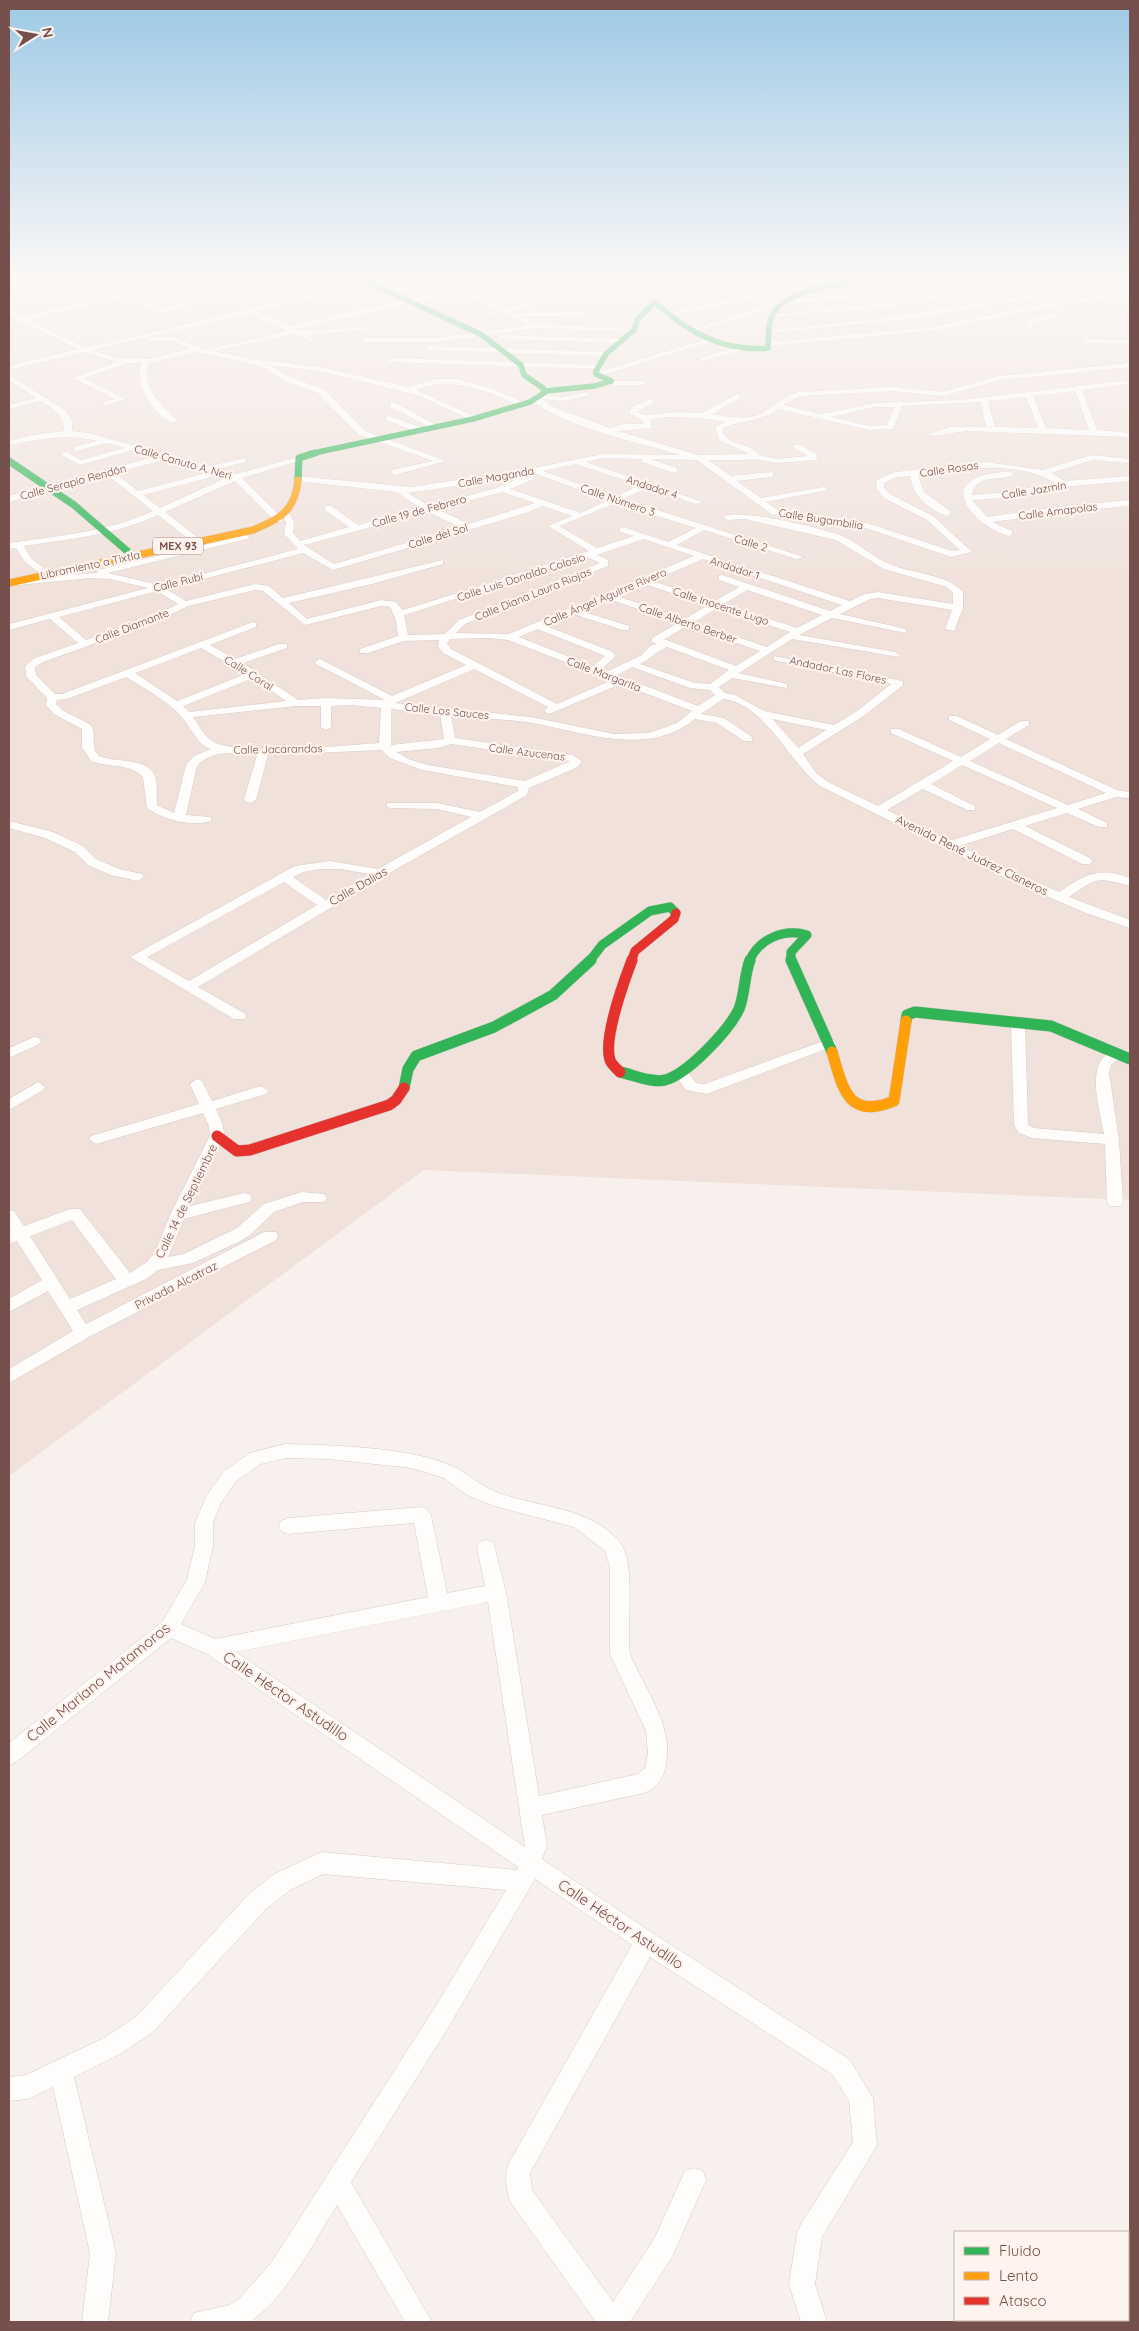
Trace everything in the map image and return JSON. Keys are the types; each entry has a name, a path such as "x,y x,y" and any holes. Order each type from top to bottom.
{"street":[{"path":"19,384 62,412 68,420 68,433"},
{"path":"90,384 122,398 107,403"},
{"path":"144,384 158,407 173,421"},
{"path":"302,384 321,391 342,415 362,432 377,440 442,461 395,472"},
{"path":"384,384 423,394 473,419"},
{"path":"408,390 426,384"},
{"path":"460,384 489,390 523,404"},
{"path":"531,384 550,410 610,431 693,455 753,456 777,461 814,458 814,456 797,446"},
{"path":"13,545 107,531 144,520 236,477 299,458 315,451 377,440 473,419 523,404 541,396 601,384"},
{"path":"753,456 755,454 752,451 729,444 718,429 719,426 732,421 763,416 788,398 799,394 894,389 943,394 979,384"},
{"path":"823,416 858,408 984,399 1115,384"},
{"path":"1078,388 1094,432"},
{"path":"541,396 569,398 585,394"},
{"path":"932,394 940,403 942,412"},
{"path":"1029,394 1043,430"},
{"path":"704,416 737,396"},
{"path":"9,407 41,399"},
{"path":"984,399 991,430"},
{"path":"650,402 636,409 633,413 645,418 669,415 704,416 732,421"},
{"path":"777,406 869,428 882,429 890,427 899,404"},
{"path":"393,405 436,427"},
{"path":"669,415 681,405"},
{"path":"389,418 420,430"},
{"path":"610,431 628,426 649,426 645,418"},
{"path":"943,421 945,430"},
{"path":"933,434 945,430 1043,430 1094,432 1130,436"},
{"name":"Calle Canuto A. Neri","path":"9,443 41,435 68,433 166,456 236,477 283,517"},
{"path":"77,449 106,441"},
{"path":"64,454 80,463 134,448"},
{"name":"Calle Maganda","path":"298,478 398,490 534,471 602,456 693,455"},
{"name":"Calle Bugambilia","path":"693,455 708,462 776,513 864,525 951,554 963,554"},
{"name":"Calle Serapio Rendón","path":"9,499 166,456"},
{"path":"635,457 674,470"},
{"path":"1009,533 991,526 987,520 972,508 967,498 972,486 982,477 1040,472 1092,457 1130,461"},
{"path":"299,458 298,492 293,508 283,517 290,523 288,534 301,547"},
{"path":"138,494 242,460"},
{"path":"9,461 52,487 107,531 133,556"},
{"name":"Andador 4","path":"574,461 698,502 670,518"},
{"name":"Calle Rosas","path":"963,554 967,552 966,549 930,518 887,496 880,488 880,482 895,475 986,464 1040,472 1062,484"},
{"name":"Calle 19 de Febrero","path":"301,547 356,528 502,489 529,478 534,471"},
{"name":"Calle Número 3","path":"534,471 702,528"},
{"path":"108,472 198,542"},
{"path":"731,479 770,474"},
{"path":"914,474 914,484 922,499 947,513"},
{"name":"Calle Jazmín","path":"967,498 1007,495 1062,484 1130,479"},
{"path":"479,480 581,516 613,499 646,485"},
{"path":"1078,483 1095,497"},
{"path":"398,490 427,508 468,526"},
{"path":"758,500 824,490"},
{"path":"1039,490 1064,509"},
{"name":"Calle del Sol","path":"301,547 333,567 523,511 542,503"},
{"name":"Calle Amapolas","path":"987,520 1064,509 1130,503"},
{"path":"328,508 356,528"},
{"path":"776,513 784,524"},
{"name":"Calle Diana Laura Riojas","path":"448,637 458,625 605,564 605,562 552,526 581,516"},
{"path":"727,517 745,516 839,538 887,567 942,581 955,588 958,592 958,608 950,629"},
{"name":"Libramiento a Tixtla","path":"9,583 253,530 283,517"},
{"path":"667,546 702,528"},
{"name":"Calle 2","path":"702,528 799,558"},
{"name":"Andador 1","path":"623,530 641,538 849,604"},
{"path":"90,575 246,538"},
{"name":"Calle Luis Donaldo Colosio","path":"400,612 415,610 641,538"},
{"path":"13,545 23,555 49,574"},
{"name":"Calle Rubí","path":"9,627 301,547"},
{"name":"Calle Ángel Aguirre Rivero","path":"510,637 701,557"},
{"path":"284,601 383,578 440,562"},
{"name":"Calle Diamante","path":"9,583 90,575 110,576 156,588 185,604"},
{"path":"722,578 831,615 902,631"},
{"name":"Calle Inocente Lugo","path":"643,581 717,605 794,634 895,655"},
{"path":"185,604 262,587 284,601 305,622 381,603 393,604 400,612 403,638"},
{"path":"745,587 656,640 733,672 783,686"},
{"path":"632,664 694,686 713,687 766,650 849,604 868,596 878,595 958,608"},
{"name":"Calle Alberto Berber","path":"609,596 766,650"},
{"name":"Calle Diamante","path":"52,697 31,676 30,666 39,660 157,618 185,604"},
{"path":"572,611 626,628"},
{"path":"51,615 84,644"},
{"path":"207,819 179,818 160,813 151,806 149,776 141,768 105,763 93,756 88,748 90,734 87,727 58,712 51,705 52,697 63,697 253,625"},
{"path":"458,625 488,635"},
{"path":"538,626 611,656 594,670"},
{"path":"364,651 403,638 488,635 510,637"},
{"path":"448,637 442,642 443,646 475,665 556,707"},
{"name":"Calle Margarita","path":"510,637 621,680 696,713 720,720 748,740"},
{"name":"Calle Coral","path":"202,644 254,674 296,703"},
{"path":"608,675 646,657 654,648 667,644"},
{"path":"234,663 284,646"},
{"name":"Andador Las Flores","path":"778,658 899,683 861,713 836,729"},
{"path":"320,662 389,703"},
{"path":"389,703 475,665"},
{"name":"Calle Jacarandas","path":"127,672 175,705 186,715 208,744 220,749 264,751 386,748 438,745 450,741"},
{"path":"175,705 254,674"},
{"path":"531,720 556,707 621,680"},
{"path":"713,687 722,696 742,702 762,713 836,729"},
{"name":"Calle Los Sauces","path":"186,715 326,701 389,703 531,720 614,736 634,737 650,736 681,725 713,699 722,696"},
{"path":"326,701 326,727"},
{"path":"389,703 386,748 391,755 416,767 520,782 524,786"},
{"path":"445,710 450,741"},
{"path":"762,713 797,753 836,729"},
{"path":"953,718 1116,794 1130,795"},
{"path":"879,810 1025,723"},
{"path":"895,731 1103,825"},
{"name":"Calle Azucenas","path":"450,741 572,758 576,761 574,765 524,786"},
{"path":"179,818 192,765 198,758 220,749"},
{"path":"250,800 264,751"},
{"name":"Avenida René Juárez Cisneros","path":"797,753 817,780 1010,876 1130,924"},
{"path":"922,784 971,808"},
{"name":"Calle Dalias","path":"190,986 380,873 523,793 524,786"},
{"path":"950,845 1130,789"},
{"path":"391,805 437,806 480,816"},
{"path":"9,825 49,835 78,850 92,862 115,872 138,877"},
{"path":"1014,825 1086,861"},
{"path":"239,1016 137,957 299,869 317,864 334,864 380,873"},
{"path":"1060,897 1095,875 1106,874 1130,882"},
{"path":"284,877 325,905"},
{"path":"197,1084 216,1126 217,1136 237,1151 250,1150 371,1112 400,1099 409,1063 416,1056 494,1027 553,995 590,962 602,945 650,911 663,907 670,907 676,914 674,918 635,951 615,1006 609,1051 610,1062 617,1071 648,1079 665,1080 681,1073 715,1040 739,1009 750,959 758,949 778,934 798,931 807,935 791,952 791,961 829,1043 846,1093 855,1104 868,1109 881,1109 894,1101 907,1015 915,1012 1018,1023 1062,1030 1123,1057"},
{"path":"1018,1023 1021,1125 1024,1130 1032,1133 1112,1140"},
{"path":"9,1054 34,1041"},
{"path":"681,1073 688,1085 696,1090 708,1089 829,1043"},
{"path":"1115,1202 1112,1140 1102,1073 1105,1063 1123,1057"},
{"path":"9,1105 38,1087"},
{"path":"96,1139 261,1091"},
{"name":"Calle 14 de Septiembre","path":"154,1265 163,1252 178,1215 217,1136"},
{"path":"66,1308 127,1281 154,1265 187,1259 232,1238 243,1232 270,1208 288,1200 302,1197 319,1198"},
{"path":"178,1215 244,1198"},
{"path":"14,1235 75,1213 127,1281"},
{"path":"9,1215 14,1235 50,1283 82,1333"},
{"name":"Privada Alcatraz","path":"9,1377 82,1333 270,1236"},
{"path":"9,1306 50,1283"},
{"name":"Calle Mariano Matamoros","path":"9,1755 169,1628 196,1582 204,1546 204,1522 213,1500 230,1476 256,1458 285,1451 328,1452 412,1460 450,1473 473,1490 500,1501 579,1521 613,1547 619,1567 620,1654 656,1731 658,1754 654,1773 644,1783 529,1808"},
{"path":"288,1526 422,1515 439,1602"},
{"path":"216,2322 254,2305 280,2272 440,2020 526,1871 536,1846 496,1592 486,1548"},
{"path":"214,1648 496,1592"},
{"name":"Calle Héctor Astudillo","path":"169,1628 214,1648 526,1871 646,1942 841,2067 861,2098 865,2145 810,2232 802,2284 814,2322"},
{"path":"9,2089 28,2087 112,2046 144,2024 256,1902 282,1882 322,1863 526,1871"},
{"path":"611,2322 520,2194 518,2172 646,1942"},
{"path":"61,2071 102,2253 100,2289 95,2322"},
{"path":"615,2322 663,2248 694,2180"},
{"path":"337,2182 419,2322"}],"shaded area":[{"path":"9,384 1130,384 1130,1200 424,1170 9,1476"}],"traffic: fast":[{"path":"298,480 299,458 305,455 473,419 530,402 544,393 543,388 537,384"},
{"path":"545,391 602,384"},
{"path":"9,461 74,505 133,556"},
{"path":"404,1088 408,1069 416,1056 494,1027 553,995 590,961 602,945 650,911 670,907 676,913"},
{"path":"620,1072 647,1079 664,1080 672,1077 694,1061 718,1038 735,1016 741,1002 748,965 754,952 774,936 791,932 807,935 791,952 791,961 832,1052"},
{"path":"906,1021 907,1015 915,1012 1051,1026 1130,1059"}],"traffic: slow":[{"path":"9,583 253,530 279,518 291,507 295,499 298,480"},
{"path":"832,1052 844,1089 858,1105 867,1108 879,1107 894,1101 906,1021"}],"traffic: jam":[{"path":"620,1072 610,1061 609,1051 615,1006 635,951 674,919 676,913"},
{"path":"217,1136 237,1151 250,1150 389,1105 396,1100 404,1088"}]}
